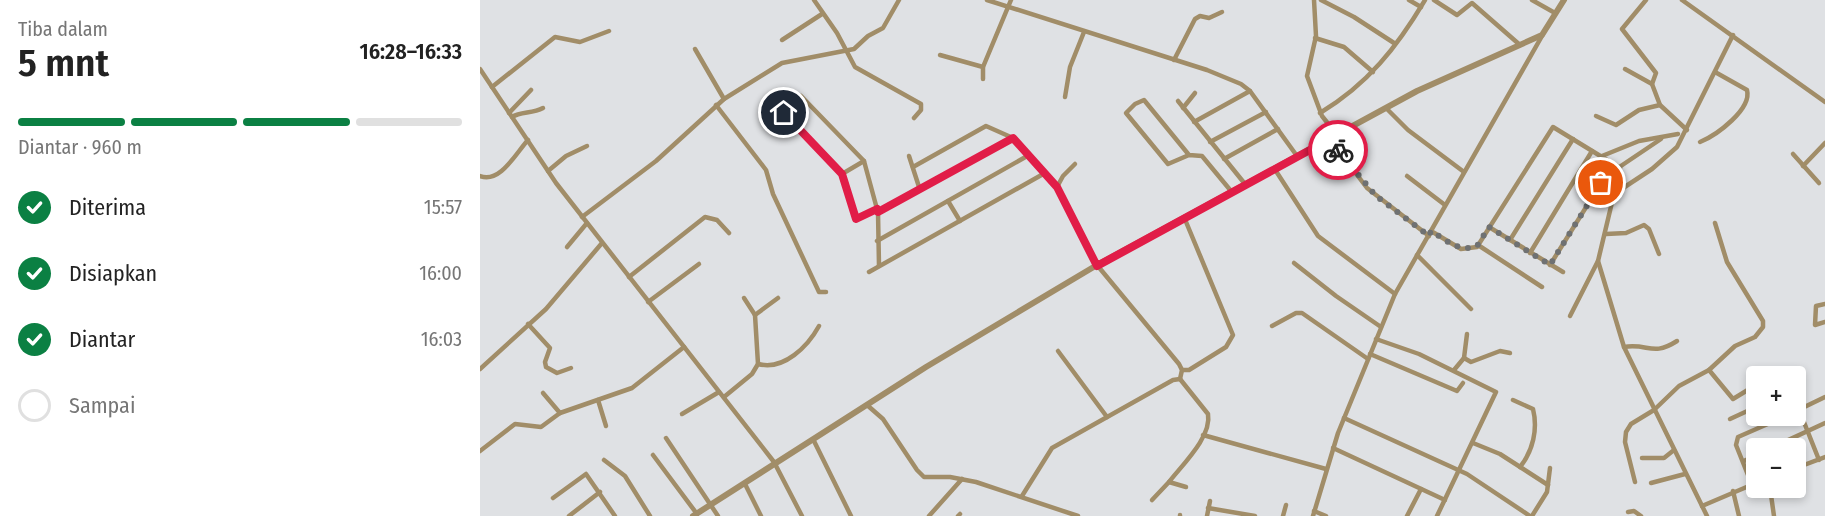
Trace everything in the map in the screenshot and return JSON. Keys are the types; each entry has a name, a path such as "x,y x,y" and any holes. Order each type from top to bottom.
{"street":[{"path":"814,0 855,67 919,103 922,108 914,118"},
{"path":"582,217 656,160 724,99 782,63 847,52 881,30 899,0"},
{"path":"987,0 1224,76 1250,91 1298,156"},
{"path":"983,79 984,67 1011,0"},
{"path":"1314,0 1315,38 1307,76 1320,113 1328,127 1337,135"},
{"path":"1321,0 1354,16 1394,43"},
{"path":"1409,0 1421,7"},
{"path":"1320,113 1350,95 1373,72 1425,0"},
{"path":"1434,0 1458,15 1472,3 1520,45"},
{"path":"1532,0 1555,13"},
{"path":"1326,516 1313,514 1326,469 1344,418 1395,294 1564,0"},
{"path":"1646,0 1622,29 1656,73 1652,84"},
{"path":"1682,0 1825,102"},
{"path":"1174,60 1195,19 1202,16 1209,18 1222,12"},
{"path":"782,40 822,14"},
{"path":"492,87 555,37 580,42 609,31"},
{"path":"1065,97 1070,67 1084,32"},
{"path":"653,455 695,515 745,484 774,462 1097,266 1418,91 1542,35"},
{"path":"1570,316 1598,261 1614,194 1652,169 1677,147 1733,35"},
{"path":"1315,38 1344,46 1373,72"},
{"path":"695,49 724,99"},
{"path":"940,55 984,67"},
{"path":"480,69 548,171 582,217 774,462 802,516"},
{"path":"1625,69 1652,84 1660,105 1687,130"},
{"path":"1700,142 1722,128 1747,103 1749,96 1747,90 1715,72"},
{"path":"510,115 531,90"},
{"path":"1194,122 1250,91"},
{"path":"1184,108 1195,93"},
{"path":"879,266 877,210 864,161 801,96 784,113 842,174 856,219 877,210 920,190 1013,138"},
{"path":"1189,155 1143,100 1138,101 1126,113 1168,164 1189,155 1202,156 1231,191"},
{"path":"1178,101 1245,184"},
{"path":"716,105 766,170 773,194 807,262 816,289 826,292"},
{"path":"1596,116 1616,125 1639,110 1660,105"},
{"path":"510,115 532,113 543,108"},
{"path":"1387,109 1408,130 1464,172"},
{"path":"1210,142 1266,112"},
{"path":"913,167 986,126 1013,138 1057,187 1097,266 1182,369"},
{"path":"1224,159 1278,129"},
{"path":"1330,139 1367,188 1430,233 1461,249 1478,245 1552,129 1620,168"},
{"path":"1602,156 1639,141 1678,134"},
{"path":"1605,176 1663,137"},
{"path":"1510,240 1573,139"},
{"path":"480,176 488,178 500,173 528,140"},
{"path":"548,171 566,156 587,146"},
{"path":"1803,166 1824,147"},
{"path":"1530,253 1592,151"},
{"path":"1793,153 1819,183"},
{"path":"877,240 1029,155"},
{"path":"909,156 920,190"},
{"path":"842,174 864,161"},
{"path":"1057,187 1063,176 1075,164"},
{"path":"1550,265 1613,164"},
{"path":"1274,168 1318,236 1395,294"},
{"path":"869,272 1045,173"},
{"path":"1407,176 1445,206"},
{"path":"948,201 960,221"},
{"path":"629,277 705,217 717,220 729,232"},
{"path":"1182,369 1189,369 1226,347 1233,335 1184,218"},
{"path":"567,247 587,223"},
{"path":"1635,482 1625,442 1626,432 1631,424 1654,411 1679,386 1709,370 1723,355 1755,337 1763,327 1763,321 1727,262 1715,223"},
{"path":"1606,234 1626,233 1644,225 1649,229 1659,254"},
{"path":"1489,227 1563,272"},
{"path":"480,369 565,289 602,243"},
{"path":"1478,245 1542,287"},
{"path":"1417,255 1472,309"},
{"path":"1598,261 1624,347 1707,516"},
{"path":"1294,263 1381,327"},
{"path":"648,302 699,264"},
{"path":"724,397 752,374 758,364 755,315 744,298"},
{"path":"755,315 778,298"},
{"path":"1825,304 1816,306 1815,325 1825,322"},
{"path":"1272,326 1296,313 1302,313 1369,356 1457,391 1463,383"},
{"path":"528,324 550,348 545,362 546,367 557,374 571,368"},
{"path":"758,364 771,365 798,353 812,339 819,326"},
{"path":"1454,370 1464,358 1467,334"},
{"path":"1376,339 1466,375 1496,392 1437,516"},
{"path":"1624,347 1634,346 1657,351 1677,341"},
{"path":"480,452 515,424 541,427 560,413 632,388 684,347"},
{"path":"1058,351 1107,417"},
{"path":"1466,375 1471,362 1500,351 1510,353"},
{"path":"1464,358 1471,362"},
{"path":"1152,500 1169,482 1203,435 1209,420 1208,414 1180,379 1182,369"},
{"path":"1709,370 1733,399 1746,391"},
{"path":"1022,496 1049,450 1173,380 1180,379"},
{"path":"682,414 719,392"},
{"path":"543,393 560,413"},
{"path":"1806,406 1825,397"},
{"path":"598,400 606,426"},
{"path":"1513,400 1533,409 1536,420 1531,450 1520,467"},
{"path":"867,405 883,419 921,474 928,478 962,479 1022,496 1078,516"},
{"path":"1730,419 1746,412"},
{"path":"1344,418 1460,470 1531,516 1543,502 1550,468"},
{"path":"1793,438 1825,423"},
{"path":"1746,466 1736,445 1738,437 1763,426"},
{"path":"1805,426 1819,459"},
{"path":"1203,435 1326,469"},
{"path":"666,438 718,516"},
{"path":"813,439 850,516"},
{"path":"1473,443 1500,454 1548,486"},
{"path":"1333,448 1445,500"},
{"path":"1642,458 1664,458 1674,450"},
{"path":"1806,464 1825,457"},
{"path":"604,460 625,476 650,516"},
{"path":"553,498 586,474 613,514 606,516"},
{"path":"1651,483 1685,474"},
{"path":"929,516 962,479"},
{"path":"1169,482 1186,487"},
{"path":"745,484 761,516"},
{"path":"1702,506 1746,487"},
{"path":"1407,516 1421,489"},
{"path":"1733,491 1739,516"},
{"path":"569,516 600,492"},
{"path":"1771,498 1774,516"},
{"path":"1207,516 1210,501"},
{"path":"1283,516 1286,504"},
{"path":"1208,508 1255,516"},
{"path":"1628,512 1634,511 1641,516"}],"way so far":[{"path":"1338,150 1367,188 1429,236 1431,231 1457,247 1469,249 1477,246 1489,227 1550,265 1601,183"}],"route":[{"path":"784,113 842,174 856,219 877,209 878,212 1013,138 1057,187 1097,266 1330,139 1338,150"}]}
